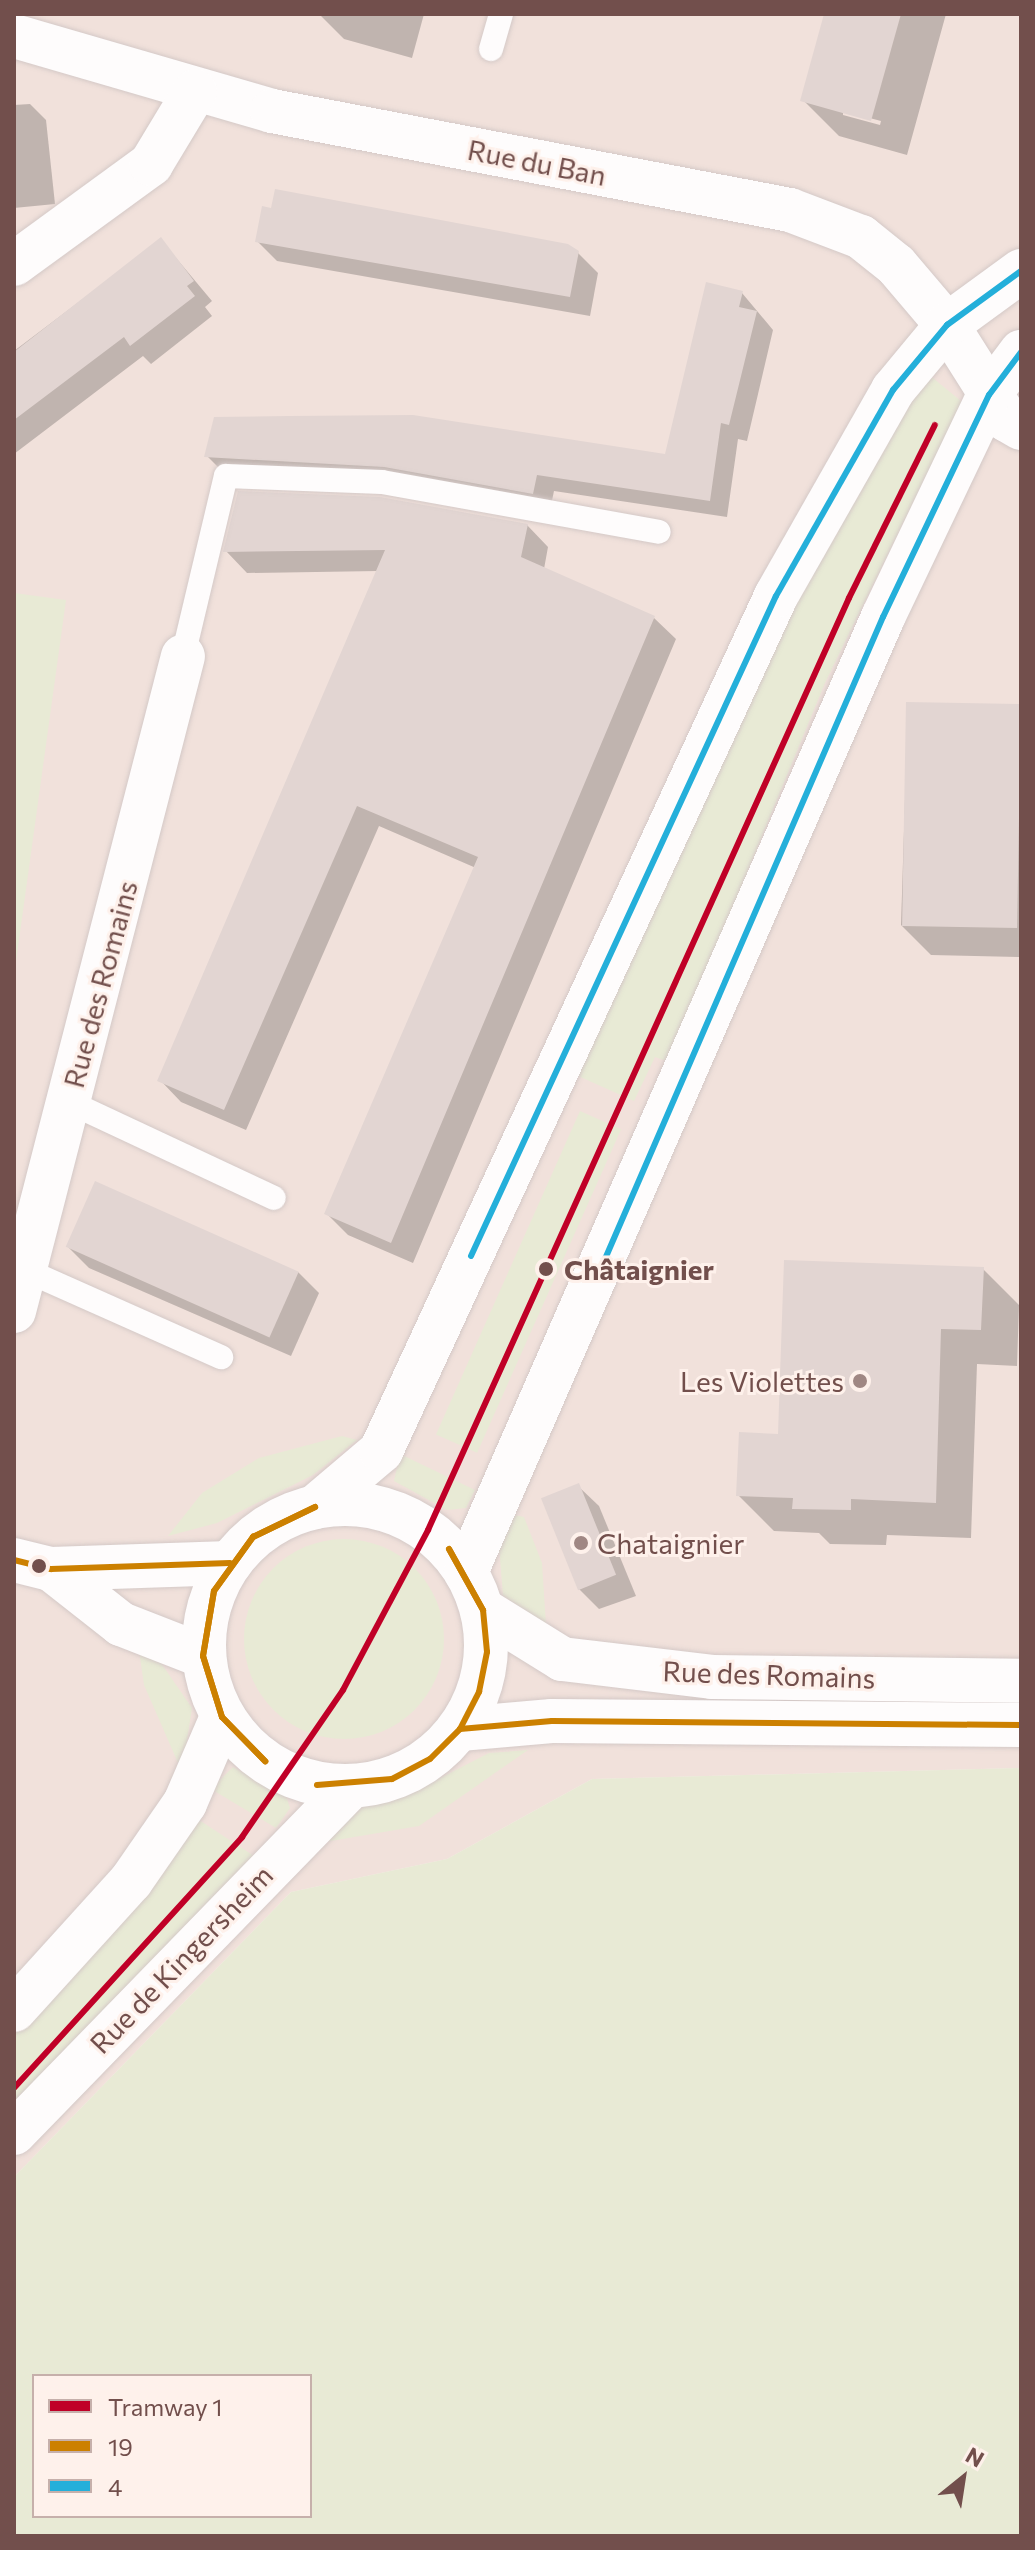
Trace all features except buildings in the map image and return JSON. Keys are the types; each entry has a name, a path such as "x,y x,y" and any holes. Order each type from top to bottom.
{"main road":[{"name":"Rue du Ban","path":"14,36 195,91 790,210 861,237 896,265 947,325 989,395 1021,428"},
{"path":"14,264 151,164 195,91"},
{"path":"315,1507 349,1504 405,1518 428,1530 474,1591 487,1652 479,1692 460,1729 430,1759 392,1779 350,1787 287,1774 243,1744 222,1717 203,1656 214,1591 230,1563 253,1537 315,1507 381,1451 776,596 893,390 947,325 1021,271"},
{"path":"474,1591 883,617 989,395 1021,352"},
{"name":"Rue des Romains","path":"14,1311 183,656"},
{"path":"33,1564 230,1563"},
{"path":"33,1564 121,1624 203,1656"},
{"name":"Rue des Romains","path":"474,1591 562,1659 712,1677 1021,1681"},
{"path":"14,2010 131,1881 185,1803 222,1717"},
{"name":"Rue des Romains","path":"460,1729 552,1721 1021,1725"},
{"name":"Rue de Kingersheim","path":"14,2133 350,1787"}],"lane":[{"path":"491,49 501,14"},
{"path":"183,656 226,476 382,482 659,532"},
{"path":"69,1102 274,1198"},
{"path":"23,1269 221,1357"}],"shaded area":[{"path":"14,14 1021,14 1021,1768 592,1779 447,1859 291,1892 14,2177"}],"green space":[{"path":"928,374 961,401 959,408 825,683 669,1062 655,1057 634,1101 576,1075 791,607"},
{"path":"14,593 66,600 14,976"},
{"path":"580,1111 621,1129 477,1453 436,1434"},
{"path":"342,1436 357,1440 313,1475 217,1523 168,1536 202,1493 259,1458"},
{"path":"400,1454 475,1490 466,1508 447,1510 394,1481"},
{"path":"515,1515 524,1517 542,1563 546,1625 503,1596 499,1546"},
{"path":"344,1539 382,1546 415,1568 437,1601 444,1639 437,1677 415,1710 382,1732 344,1739 306,1732 273,1710 251,1677 244,1639 251,1601 273,1568 306,1546"},
{"path":"139,1650 161,1663 192,1708 182,1772 144,1685"},
{"path":"528,1750 419,1826 325,1842 342,1810 415,1791 489,1753"},
{"path":"233,1767 286,1796 290,1808 276,1828 211,1789"},
{"path":"1021,1768 1021,2536 14,2536 14,2177 291,1892 447,1859 592,1779"},
{"path":"193,1816 254,1856 14,2104 14,2030"}],"tram line":[{"name":"1","path":"14,2088 242,1837 343,1690 428,1530 849,598 935,425"},
{"path":"14,2083 36,2065"}],"transit line":[{"name":"4","path":"471,1256 776,596 893,390 947,325 1021,271"},
{"name":"4","path":"605,1259 883,617 989,395 1021,352"},
{"name":"19","path":"253,1537 315,1507"},
{"name":"19","path":"253,1537 315,1507"},
{"name":"19","path":"214,1591 253,1537"},
{"name":"19","path":"214,1591 253,1537"},
{"name":"19","path":"449,1549 483,1610"},
{"name":"19","path":"449,1549 483,1610"},
{"name":"19","path":"14,1560 51,1569 230,1563"},
{"name":"19","path":"203,1656 214,1591"},
{"name":"19","path":"203,1656 214,1591"},
{"name":"19","path":"317,1785 392,1779 430,1759 460,1729 479,1692 487,1652 483,1610"},
{"name":"19","path":"203,1656 222,1717"},
{"name":"19","path":"203,1656 222,1717"},
{"name":"19","path":"222,1717 265,1761"},
{"name":"19","path":"222,1717 265,1761"},
{"name":"19","path":"460,1729 552,1721 1021,1725"}],"place":[{"name":"Châtaignier","path":"546,1269"},
{"name":"Les Violettes","path":"860,1381"},
{"name":"Chataignier","path":"581,1543"}]}
